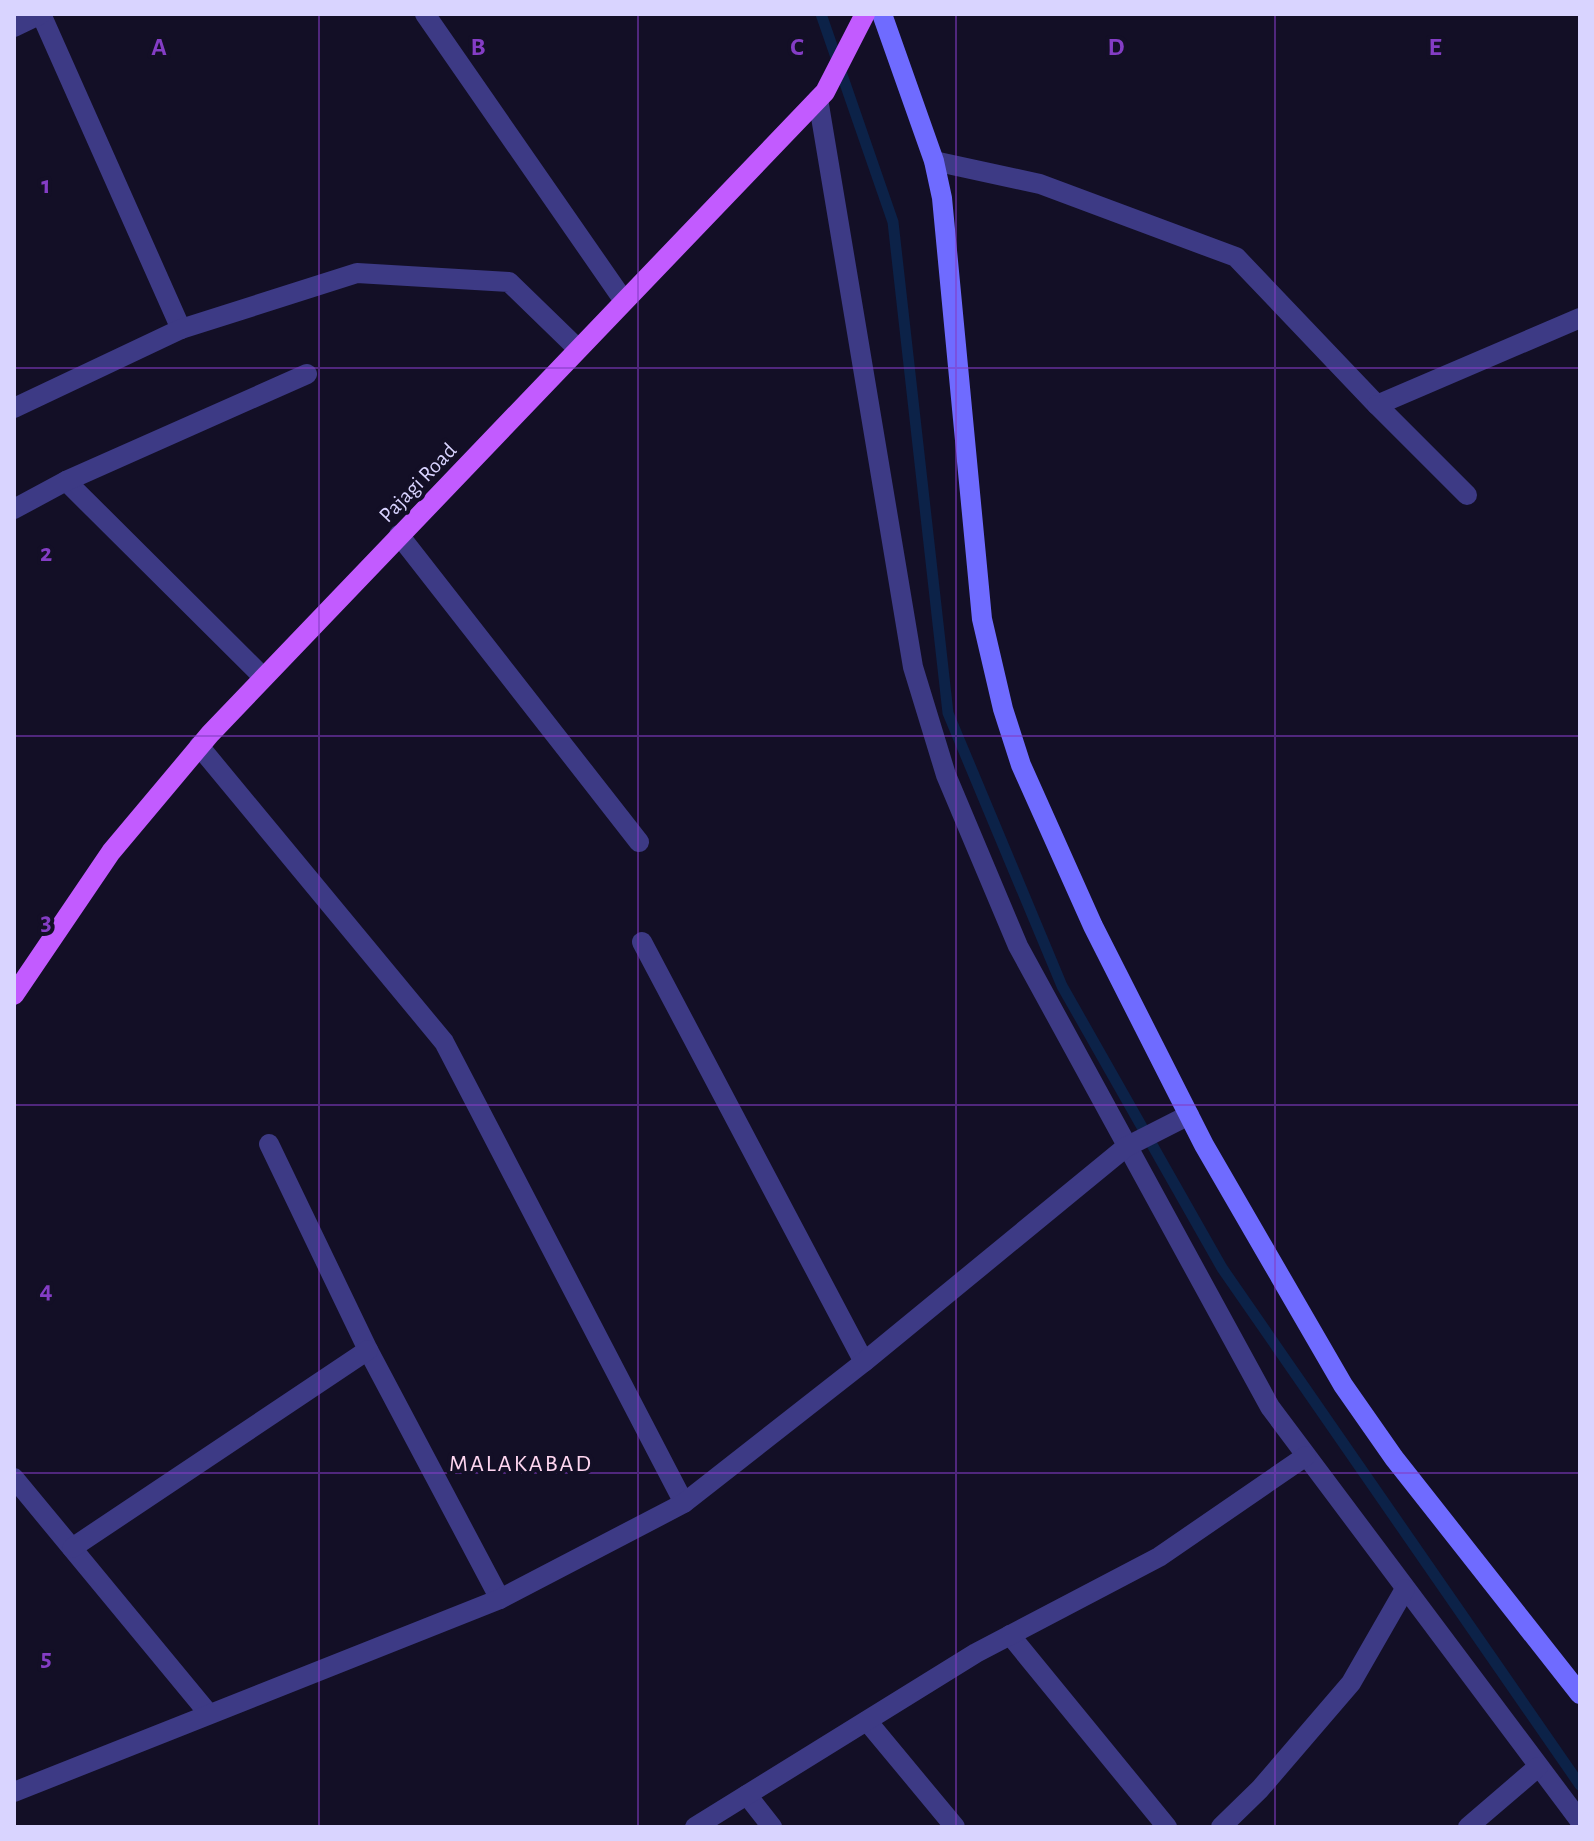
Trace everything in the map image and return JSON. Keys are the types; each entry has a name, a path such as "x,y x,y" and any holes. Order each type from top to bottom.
{"main road":[{"name":"Pajagi Road","path":"14,995 111,852 199,746 822,95 865,14"}],"street":[{"path":"14,27 41,14 181,329"},
{"path":"425,14 624,301"},
{"path":"882,14 934,161 942,198 980,603 1003,709 1021,765 1183,1118 1343,1385 1394,1458 1580,1694"},
{"path":"822,95 913,667 934,739 1018,946 1132,1144 1270,1407 1580,1821"},
{"path":"934,161 1040,184 1236,257 1467,495"},
{"path":"14,408 181,329 357,273 509,282 578,349"},
{"path":"1377,405 1580,318"},
{"path":"14,509 66,481 307,374"},
{"path":"66,481 263,677"},
{"path":"399,535 639,842"},
{"path":"199,746 444,1042 684,1503"},
{"path":"642,942 864,1362"},
{"path":"14,1792 500,1599 684,1503 864,1362 1132,1144 1183,1118"},
{"path":"269,1144 368,1350 500,1599"},
{"path":"72,1548 368,1350"},
{"path":"695,1827 1010,1635 1159,1557 1306,1456"},
{"path":"14,1478 209,1714"},
{"path":"1221,1827 1260,1789 1351,1683 1405,1589"},
{"path":"1010,1635 1167,1827"},
{"path":"867,1721 955,1827"},
{"path":"1468,1827 1538,1767"},
{"path":"747,1795 772,1827"}],"waterway":[{"path":"821,14 893,222 948,713 1062,986 1222,1268 1580,1785"}],"district":[{"name":"MALAKABAD","path":"521,1463"}]}
